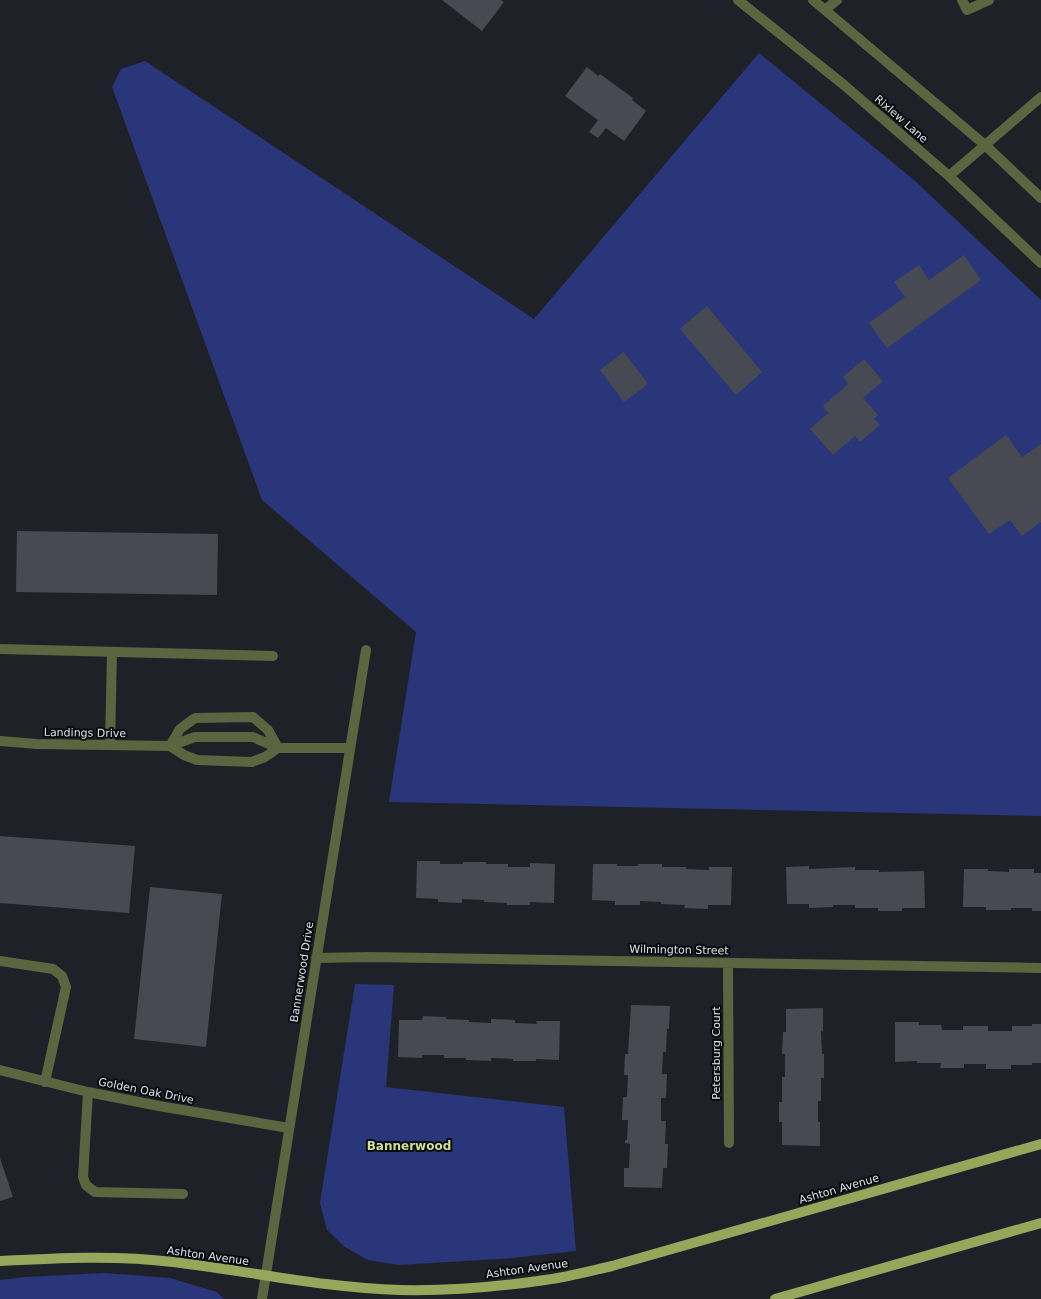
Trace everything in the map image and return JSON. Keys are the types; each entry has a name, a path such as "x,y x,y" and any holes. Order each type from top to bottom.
{"main road":[{"name":"Ashton Avenue","path":"0,1261 57,1258 115,1258 172,1262 324,1284 401,1290 481,1288 547,1280 620,1264 1041,1144"},
{"path":"775,1299 1041,1223"}],"street":[{"name":"Rixlew Lane","path":"738,0 844,86 949,176 1041,263"},
{"path":"813,0 985,145 1041,198"},
{"path":"825,10 837,0"},
{"path":"962,0 967,10 989,0"},
{"path":"949,176 1041,97"},
{"path":"0,649 273,656"},
{"name":"Bannerwood Drive","path":"262,1299 366,650"},
{"path":"110,745 112,652"},
{"path":"170,746 180,729 195,718 253,717 268,730 278,748"},
{"name":"Landings Drive","path":"0,741 37,744 170,746 195,738 253,737 278,748 350,748"},
{"name":"Landings Drive","path":"170,746 184,755 197,760 252,762 265,757 278,748"},
{"name":"Wilmington Street","path":"316,958 370,956 1041,968"},
{"path":"0,961 53,969 62,976 66,987 45,1082"},
{"name":"Petersburg Court","path":"728,963 729,1143"},
{"name":"Golden Oak Drive","path":"0,1070 88,1092 159,1106 289,1128"},
{"path":"88,1092 83,1177 86,1185 95,1192 183,1194"}],"shaded area":[{"path":"759,53 914,180 1041,300 1041,816 389,802 416,632 262,500 112,87 121,69 145,61 534,319"},
{"path":"355,984 394,985 386,1087 564,1107 576,1251 513,1258 399,1265 368,1260 345,1247 327,1230 320,1203"},
{"path":"105,1273 170,1278 217,1292 224,1299 0,1299 0,1280 25,1277"}],"building":[{"path":"442,0 501,0 504,2 482,31"},
{"path":"587,67 598,76 600,74 633,98 632,100 646,111 624,141 606,128 598,138 589,132 598,120 565,96"},
{"path":"964,255 981,280 887,348 869,323 905,297 894,282 919,265 929,280"},
{"path":"707,306 762,372 736,395 680,329"},
{"path":"624,352 648,384 624,402 600,370"},
{"path":"864,359 883,381 863,398 878,415 874,419 880,425 860,442 855,436 833,455 810,429 828,413 823,406 848,384 843,377"},
{"path":"1006,435 1022,457 1041,444 1041,522 1022,536 1010,520 989,534 948,478"},
{"path":"17,531 218,534 217,595 16,592"},
{"path":"0,836 135,846 129,913 0,903"},
{"path":"417,861 440,861 440,864 486,862 486,864 508,864 508,867 530,867 530,863 555,864 554,903 530,902 530,905 507,905 507,903 484,902 484,900 462,899 462,903 438,902 438,899 416,898"},
{"path":"593,864 638,866 638,864 662,864 662,867 686,867 686,869 709,870 709,867 732,867 731,905 708,905 708,909 684,908 685,905 661,904 661,902 640,901 640,905 615,905 615,901 592,900"},
{"path":"809,866 809,869 855,867 855,870 879,870 879,872 924,871 925,908 902,908 902,911 878,911 878,908 855,908 855,905 833,905 833,907 809,908 809,904 787,904 786,867"},
{"path":"964,869 988,869 988,871 1009,872 1009,869 1034,869 1034,873 1041,873 1041,911 1032,911 1032,908 986,910 986,907 963,907"},
{"path":"150,887 222,894 206,1047 134,1039"},
{"path":"631,1005 670,1006 669,1029 667,1029 666,1052 663,1052 662,1074 667,1074 666,1098 661,1098 661,1121 666,1121 665,1144 668,1144 667,1168 663,1168 662,1188 624,1187 624,1168 629,1168 630,1144 625,1143 625,1140 627,1140 628,1120 622,1120 623,1097 627,1097 628,1075 624,1075 625,1054 628,1054"},
{"path":"823,1008 823,1032 821,1031 822,1054 824,1054 824,1078 821,1078 821,1101 818,1101 820,1146 782,1145 782,1122 779,1122 779,1102 782,1102 782,1077 785,1077 785,1054 782,1054 783,1032 786,1032 786,1009"},
{"path":"423,1016 446,1017 446,1019 491,1023 491,1019 515,1020 515,1023 537,1024 536,1021 560,1021 559,1060 536,1059 536,1061 513,1061 513,1059 491,1058 491,1061 466,1060 466,1058 444,1058 444,1055 422,1055 422,1058 398,1057 399,1020 422,1020"},
{"path":"895,1022 919,1022 919,1025 941,1025 942,1030 963,1030 963,1026 988,1026 988,1031 1012,1031 1012,1026 1032,1026 1032,1024 1041,1024 1041,1063 1032,1063 1032,1065 1011,1065 1011,1069 986,1069 986,1064 964,1064 964,1068 940,1068 941,1063 917,1063 917,1061 895,1062"},
{"path":"0,1158 13,1197 0,1201"}],"district":[{"name":"Bannerwood","path":"409,1146"}]}
